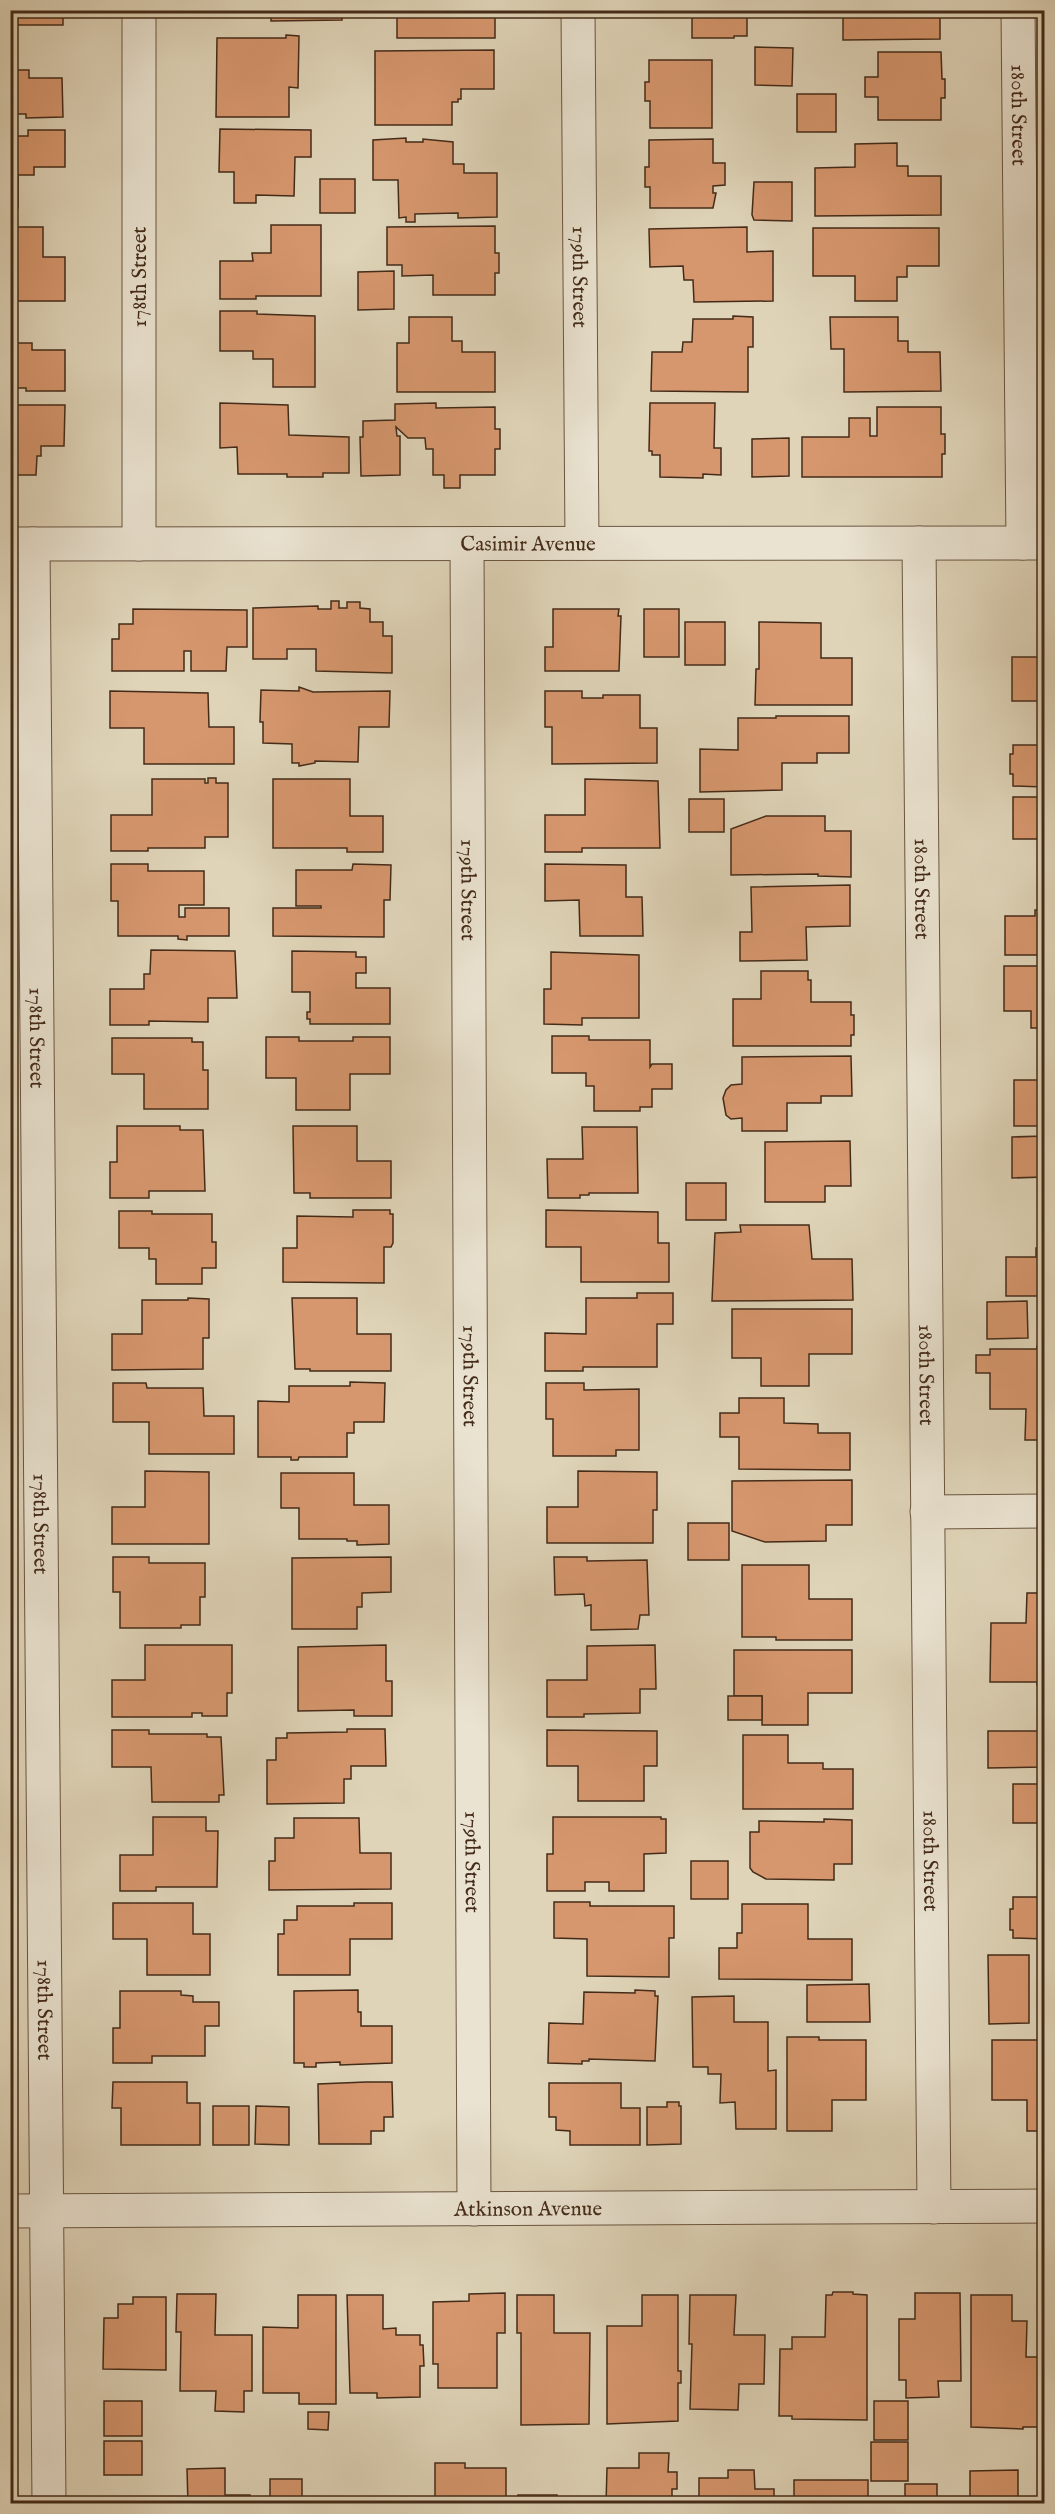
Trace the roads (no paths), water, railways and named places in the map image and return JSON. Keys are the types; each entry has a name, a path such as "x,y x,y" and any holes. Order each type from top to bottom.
{"street":[{"name":"178th Street","path":"139,10 139,544"},
{"name":"179th Street","path":"578,10 582,543"},
{"name":"180th Street","path":"1018,10 1034,543"},
{"name":"180th Street","path":"919,543 934,2207"},
{"name":"Casimir Avenue","path":"22,544 1034,543"},
{"name":"178th Street","path":"22,544 48,2211 49,2504"},
{"name":"179th Street","path":"467,544 474,2209"},
{"path":"927,1512 1044,1511"},
{"name":"Atkinson Avenue","path":"10,2211 1044,2206"}]}
